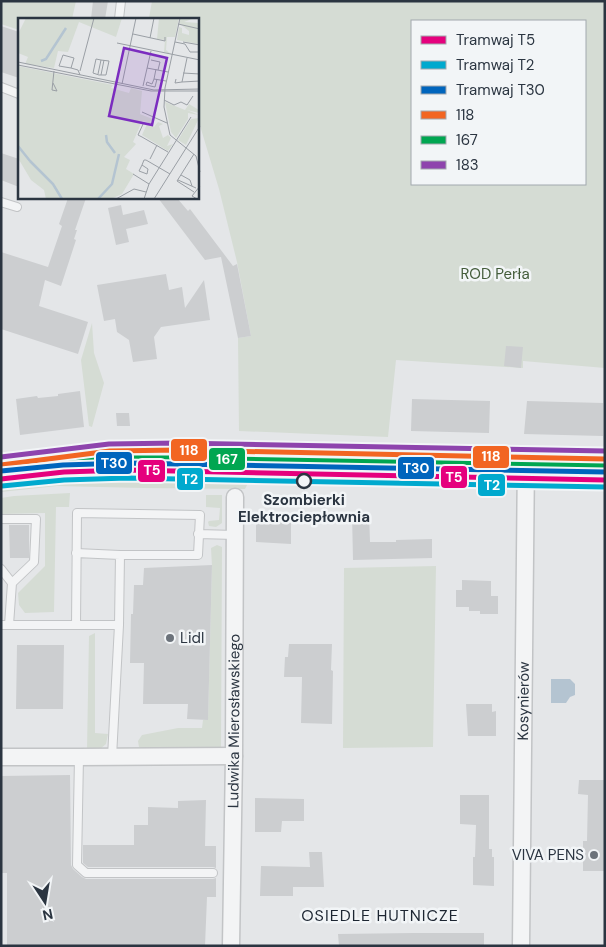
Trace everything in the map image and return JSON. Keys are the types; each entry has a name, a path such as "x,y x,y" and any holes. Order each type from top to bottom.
{"street":[{"path":"1,465 110,451 178,450 605,459"},
{"name":"Kosynierów","path":"521,946 526,458"},
{"name":"Ludwika Mierosławskiego","path":"231,946 235,497"},
{"path":"1,757 234,756"}],"lane":[{"path":"119,18 121,1"},
{"path":"1,87 18,94"},
{"path":"1,202 17,207"},
{"path":"76,553 198,555 200,515 77,513 76,553 76,625"},
{"path":"1,519 36,519 34,562 12,583 5,625 119,625"},
{"path":"198,534 235,535"},
{"path":"112,757 119,625 120,555"},
{"path":"1,569 12,583"},
{"path":"79,758 78,864 86,873 213,873"}],"green space":[{"path":"1,1 76,1 72,18 18,18 18,30 1,24"},
{"name":"ROD Perła","path":"152,1 605,1 605,368 523,361 523,368 396,360 388,437 239,431 238,338 251,336 237,262 219,189 199,122 199,18 149,18"},
{"path":"92,323 94,353 104,383 92,427 89,426 81,360"},
{"path":"129,460 248,463 248,483 245,489 57,486 1,492 1,476"},
{"path":"70,493 69,507 56,507 54,612 25,613 19,605 18,593 45,566 45,513 1,514 1,498"},
{"path":"206,495 222,495 222,523 216,527 209,526 208,522 219,520 220,508 206,507"},
{"path":"217,545 222,547 221,748 144,749 139,747 138,741 142,735 178,728 202,728 203,720 208,719 211,548"},
{"path":"436,566 433,747 343,748 344,568"},
{"path":"95,633 95,733 108,734 106,744 100,749 87,750 89,636"}],"water":[{"path":"551,679 570,679 575,684 575,695 570,697 566,703 551,703"}],"building":[{"path":"93,1 108,1 105,18 91,18"},
{"path":"1,26 18,32 18,78 1,72"},
{"path":"1,153 18,159 18,187 1,180"},
{"path":"68,199 86,199 75,230 77,230 74,239 76,240 61,286 45,280 39,306 88,322 78,354 1,329 1,252 48,267 62,226 59,224"},
{"path":"159,199 178,199 188,211 190,209 233,266 237,264 251,336 238,338 221,257 205,260"},
{"path":"121,205 123,215 144,210 148,224 126,229 129,242 116,245 108,208"},
{"path":"166,274 169,290 182,287 185,308 204,280 210,320 161,327 154,337 157,359 133,362 129,340 117,332 115,319 104,321 97,285"},
{"path":"506,346 523,347 521,368 504,366"},
{"path":"80,391 84,427 20,435 16,399 58,396 58,394"},
{"path":"412,399 490,401 489,433 411,431"},
{"path":"527,401 603,403 603,436 524,434"},
{"path":"116,413 129,413 130,426 117,426"},
{"path":"369,513 370,542 432,539 432,558 353,560 352,514"},
{"path":"256,514 291,515 291,544 256,542"},
{"path":"9,525 29,525 29,558 10,558"},
{"name":"Lidl","path":"212,565 208,720 187,719 188,704 143,704 144,663 130,663 131,614 133,614 134,585 143,585 144,568"},
{"path":"462,580 491,581 491,596 498,596 498,614 480,614 480,611 469,611 469,607 456,607 456,590 462,590"},
{"path":"289,644 332,644 332,724 301,723 302,677 284,677 285,657 288,657"},
{"path":"17,645 64,645 63,709 16,709"},
{"path":"466,704 492,704 492,712 496,711 496,736 468,736"},
{"path":"70,775 71,865 73,869 86,879 216,878 216,897 207,897 205,946 7,946 7,873 1,873 1,776"},
{"path":"579,780 605,780 605,871 583,871 583,841 587,841 588,795 578,794"},
{"path":"460,795 489,795 489,849 492,849 492,857 494,857 494,886 473,885 476,825 460,824"},
{"path":"255,798 304,799 304,821 282,821 281,832 255,832"},
{"path":"206,800 205,846 216,846 216,868 88,867 83,863 83,845 134,845 134,825 148,825 148,807 178,808 178,801"},
{"path":"309,852 322,852 324,887 293,887 293,896 260,896 261,866 310,867"},
{"path":"484,933 484,946 339,946 338,934"}],"tram line":[{"name":"T30","path":"1,471 63,465 127,463 605,472"},
{"name":"T5","path":"1,479 64,472 127,470 605,480"},
{"name":"T2","path":"2,486 64,480 127,478 605,487"}],"transit line":[{"name":"183","path":"1,457 109,444 178,443 605,451"},
{"name":"118","path":"1,465 110,451 178,450 605,459"},
{"name":"167","path":"2,472 111,458 605,466"}],"place":[{"name":"Szombierki Elektrociepłownia","path":"304,481"},
{"name":"Lidl","path":"170,638"},
{"name":"VIVA PENS","path":"594,855"}],"district":[{"name":"OSIEDLE HUTNICZE","path":"380,915"}]}
